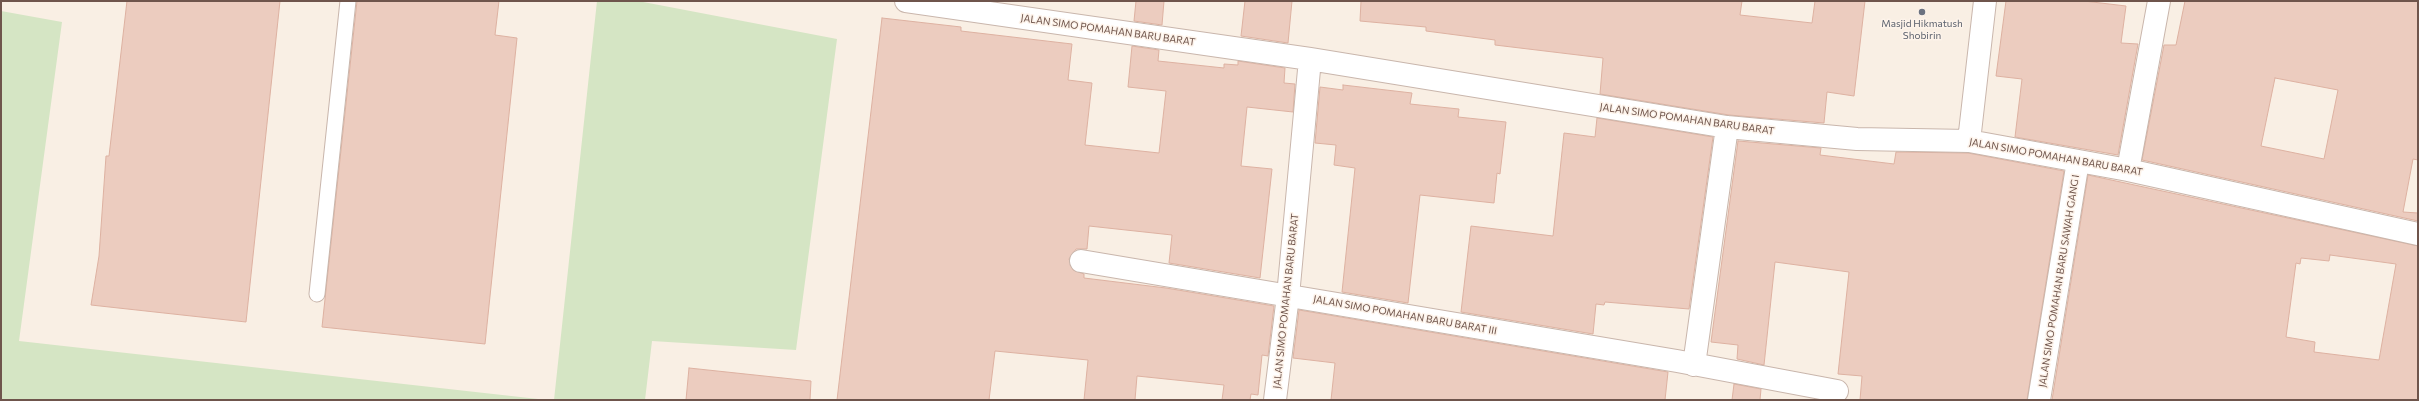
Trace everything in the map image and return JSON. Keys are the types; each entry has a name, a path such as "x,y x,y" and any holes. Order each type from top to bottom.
{"street":[{"name":"JALAN SIMO POMAHAN BARU BARAT","path":"906,1 1310,59 1727,127 1857,140 1969,141 2128,170 2418,234"},
{"path":"1969,141 1985,1"},
{"path":"2128,170 2159,1"},
{"name":"JALAN SIMO POMAHAN BARU BARAT","path":"1275,400 1288,296 1310,59"},
{"path":"1694,365 1727,127"},
{"name":"JALAN SIMO POMAHAN BARU SAWAH GANG I","path":"2039,400 2078,161"},
{"name":"JALAN SIMO POMAHAN BARU BARAT III","path":"1081,261 1694,365 1837,391"}],"lane":[{"path":"317,294 348,1"}],"green space":[{"path":"597,1 638,1 837,39 796,350 652,341 645,400 554,400"},
{"path":"1,11 62,22 19,341 547,400 1,400"}],"building":[{"path":"127,1 280,1 246,322 91,305 99,256 106,156 109,156"},
{"path":"357,1 499,1 495,35 517,38 485,344 322,327"},
{"path":"1136,1 1164,1 1162,25 1134,21"},
{"path":"1245,1 1292,1 1288,43 1241,36"},
{"path":"1361,1 1742,1 1740,15 1812,23 1815,1 1865,1 1854,96 1827,92 1824,123 1729,115 1600,94 1603,58 1495,45 1495,40 1426,31 1426,27 1360,21"},
{"path":"2006,1 2084,1 2126,6 2121,43 2138,44 2118,155 2015,137 2022,79 1996,76"},
{"path":"2185,1 2418,1 2418,160 2413,159 2403,212 2418,213 2418,221 2142,160 2164,45 2176,45","holes":["2275,78 2338,90 2324,159 2261,146"]},
{"path":"882,18 961,27 961,31 1072,44 1068,80 1092,83 1085,145 1159,153 1166,91 1128,87 1132,46 1159,50 1158,61 1224,68 1224,64 1238,65 1238,61 1285,68 1284,83 1295,84 1293,112 1247,107 1241,166 1272,169 1260,278 1169,263 1172,235 1089,226 1087,249 1076,249 1069,259 1073,270 1084,274 1084,278 1166,288 1274,306 1268,356 1262,355 1258,395 1251,394 1250,400 1222,400 1224,385 1137,376 1135,400 1084,400 1088,360 995,351 989,400 837,400"},
{"path":"1343,85 1412,93 1410,104 1459,109 1458,117 1506,122 1500,174 1497,173 1494,203 1420,195 1408,303 1342,292 1355,168 1334,165 1336,145 1315,143 1320,87 1343,90"},
{"path":"1597,118 1713,137 1689,309 1605,302 1604,305 1596,304 1593,334 1461,312 1471,226 1553,236 1564,133 1595,137"},
{"path":"1738,141 1821,148 1820,155 1894,164 1896,152 1968,153 2064,171 2027,400 1860,400 1862,376 1838,374 1849,272 1775,262 1764,365 1737,359 1738,345 1711,342"},
{"path":"2088,175 2418,246 2418,400 2052,400","holes":["2330,255 2396,264 2379,360 2314,352 2315,342 2286,337 2296,263 2300,264 2301,258 2329,261"]},
{"path":"1299,310 1668,372 1665,400 1331,400 1335,363 1293,358"},
{"path":"689,368 811,381 810,400 686,400"},
{"path":"1734,384 1761,389 1760,400 1732,400"}],"place":[{"name":"Masjid Hikmatush Shobirin","path":"1922,12"}]}
